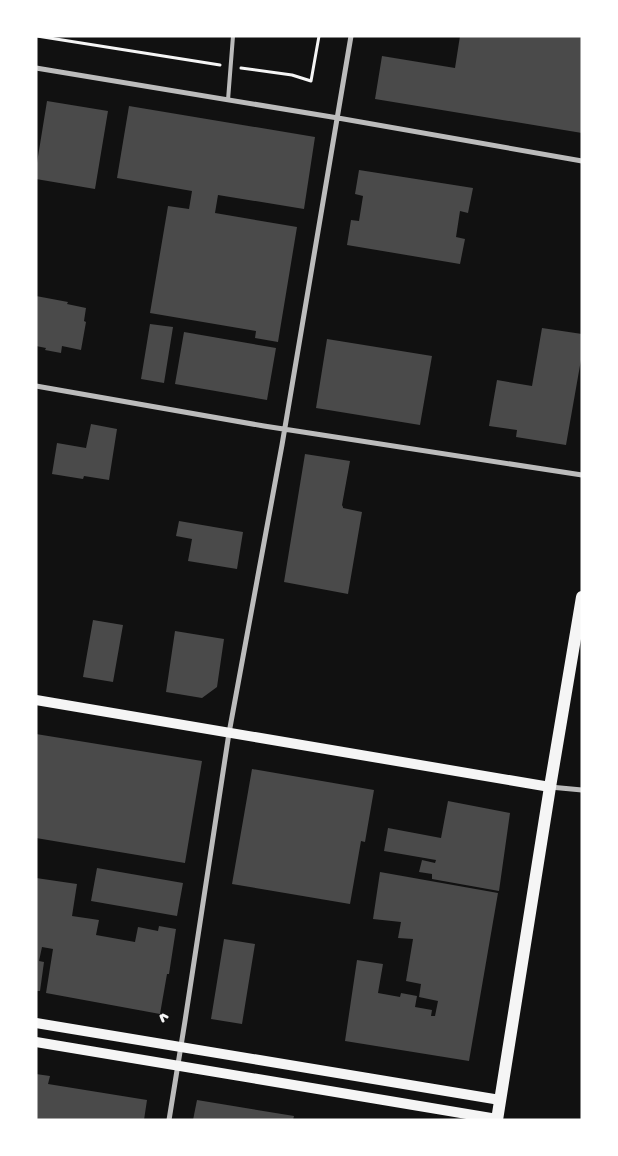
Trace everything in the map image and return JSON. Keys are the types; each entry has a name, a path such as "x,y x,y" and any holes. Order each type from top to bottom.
{"main road":[{"path":"36,1042 497,1120 582,597"},
{"path":"36,700 550,787"},
{"path":"36,1023 500,1100"}],"street":[{"path":"169,1120 229,733 285,429 351,36"},
{"path":"36,68 582,161"},
{"path":"36,386 285,429 582,475"},
{"path":"550,787 582,790"}],"lane":[{"path":"228,100 233,36"}],"path":[{"path":"37,36 292,76 312,81 319,36"},
{"path":"162,1021 162,1016 167,1017"}],"building":[{"path":"460,36 582,36 582,133 375,99 382,56 455,68"},
{"path":"47,101 108,111 95,189 36,179"},
{"path":"129,106 315,137 304,209 218,195 215,213 297,227 278,342 255,338 256,331 150,313 168,206 189,209 192,191 117,178"},
{"path":"359,170 473,188 468,213 460,211 456,237 465,239 460,264 347,245 351,220 359,221 363,196 355,194"},
{"path":"36,296 68,302 67,304 86,308 84,321 86,322 81,350 62,346 61,353 36,346"},
{"path":"150,324 173,327 164,383 141,379"},
{"path":"542,328 582,334 582,354 566,445 516,437 517,430 489,426 497,380 532,386"},
{"path":"184,332 276,348 267,400 175,384"},
{"path":"327,339 432,356 420,425 316,408"},
{"path":"91,424 117,429 109,480 84,476 83,479 52,474 57,443 86,448"},
{"path":"305,454 350,461 342,505 343,508 362,512 348,594 284,582"},
{"path":"179,521 243,532 237,569 188,561 192,539 176,536"},
{"path":"93,620 123,625 113,682 83,677"},
{"path":"175,631 224,639 217,687 202,698 166,692"},
{"path":"36,734 202,761 185,863 36,838"},
{"path":"252,769 374,790 365,842 361,841 350,904 232,884"},
{"path":"448,801 510,813 499,891 432,879 432,874 419,872 422,860 435,863 436,860 384,851 388,828 441,838"},
{"path":"97,868 183,883 177,916 91,901"},
{"path":"380,872 498,893 469,1061 345,1041 357,960 383,964 378,993 400,997 401,993 417,996 415,1007 432,1010 431,1016 435,1016 438,1001 419,997 421,984 406,981 413,939 398,938 401,922 373,919"},
{"path":"36,878 77,884 72,916 99,920 96,935 135,942 138,927 158,931 159,926 176,929 160,1014 46,993 53,949 42,947 39,961 44,962 40,991 36,991"},
{"path":"224,939 255,944 242,1024 211,1019"},
{"path":"36,1074 50,1076 48,1084 147,1100 144,1120 36,1120"},
{"path":"197,1100 294,1116 293,1120 193,1120"}]}
